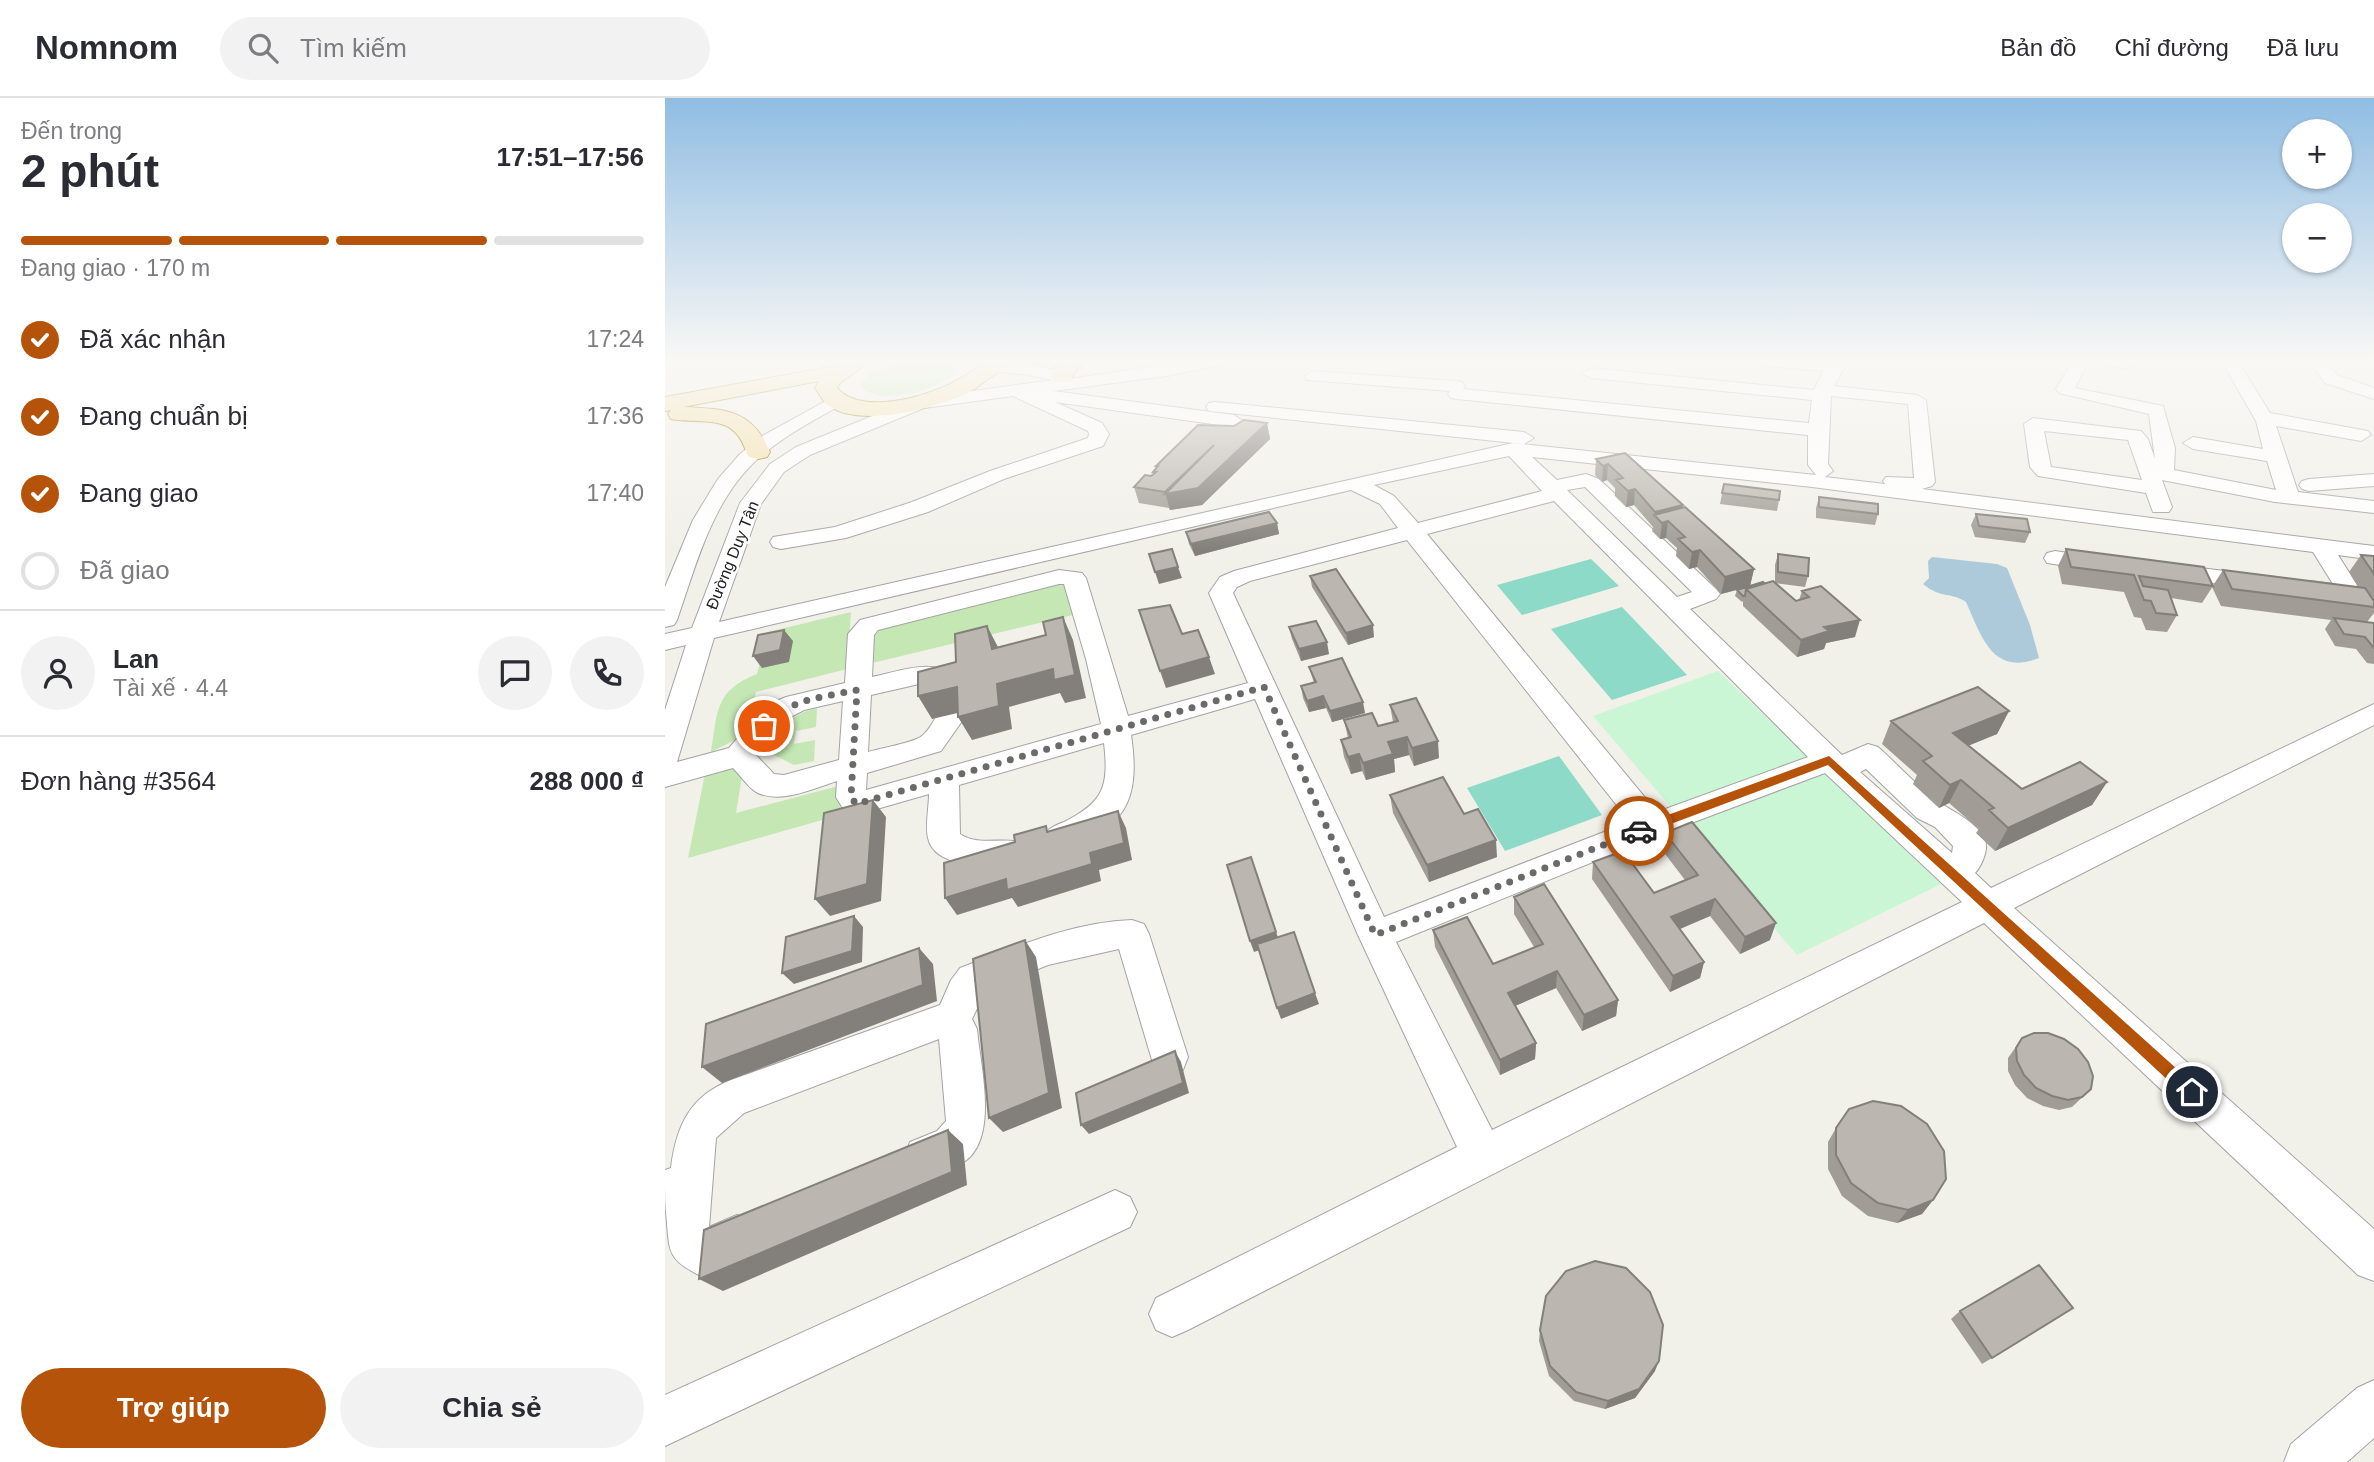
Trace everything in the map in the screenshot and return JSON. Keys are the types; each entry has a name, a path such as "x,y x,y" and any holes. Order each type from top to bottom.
{"main road":[{"path":"740,424 747,428 758,452"}],"street":[{"name":"Đường Duy Tân","path":"665,620 713,504 738,467 795,424"},
{"name":"Đường Duy Tân","path":"665,758 702,635 741,526 756,495 777,468 803,451 868,424"},
{"path":"781,542 838,533 920,507 997,475 1096,442 1099,434 1095,427 1088,424"},
{"path":"1196,437 1206,424"},
{"path":"1382,424 1662,451 1917,484 1925,482 1919,424"},
{"path":"1445,430 1451,424"},
{"path":"1686,424 1818,430"},
{"path":"1819,424 1818,465 1823,471"},
{"path":"2036,424 2032,427 2041,470 2158,497 2134,435 2044,424"},
{"path":"2160,424 2165,448 2164,473 2169,476 2287,490 2374,507"},
{"path":"2266,424 2287,490"},
{"path":"2297,424 2361,435"},
{"path":"2193,443 2275,457"},
{"path":"1513,449 1835,765 2374,1259"},
{"path":"665,642 1354,483 1387,488 1513,449 1811,481 2374,553"},
{"path":"738,467 777,468"},
{"path":"1483,1156 1375,935 1221,593 1228,582 1412,532 1586,480 1708,594 1672,607"},
{"path":"2287,490 2374,480"},
{"path":"1387,488 1412,532 1651,826"},
{"path":"2178,528 2198,575"},
{"path":"1609,545 1646,534"},
{"path":"2146,569 2339,592 2347,588 2321,546"},
{"path":"2055,558 2120,566"},
{"path":"944,779 944,839 956,850 985,856 1019,851 1055,840 1083,827 1114,803 1121,782 1118,729 1074,578 1042,580 869,625 861,634 851,797 856,804 944,779 1118,729 1264,687"},
{"path":"665,776 739,756 775,713 796,703 929,673 937,675 953,702 932,744 784,786 766,784 739,756"},
{"path":"1172,1314 1483,1156 2374,713"},
{"path":"1375,935 1651,826 1868,754 1918,801 1946,819 1970,843 1966,862 1953,872"},
{"path":"1878,804 1918,801"},
{"path":"1901,825 1918,801"},
{"path":"953,1021 964,991 973,979 1044,951 1111,935 1132,934 1169,1058"},
{"path":"892,1171 955,1145 963,1136 965,1108 958,1029 953,1021"},
{"path":"768,1223 699,1253 686,1242 678,1186 695,1134 708,1113 731,1099 939,1022 953,1021"},
{"path":"665,1421 1115,1212"},
{"path":"2309,1462 2374,1405"}],"green space":[{"path":"1591,559 1619,586 1522,615 1497,585"},
{"path":"1066,582 1077,614 868,664 875,629"},
{"path":"1622,607 1687,675 1612,700 1551,629"},
{"path":"851,612 847,669 756,692 747,734 711,752 721,704 733,688 757,674 768,632"},
{"path":"1718,671 1941,884 1797,955 1593,716"},
{"path":"817,708 816,727 796,731 794,744 815,740 814,761 794,765 774,755 773,739 782,728 797,716"},
{"path":"1559,756 1602,815 1505,851 1467,788"},
{"path":"727,765 743,770 736,813 842,785 840,815 688,858 706,769"}],"water":[{"path":"1932,557 1997,564 2007,568 2030,625 2039,658 2010,662 1991,650 1966,602 1935,592 1923,584 1929,578 1928,561"}],"building":[{"path":"1266,424 1198,488 1165,494 1214,445 1165,492 1134,487 1145,475 1151,476 1156,472 1153,472 1156,466 1198,425"},
{"path":"1625,453 1683,505 1655,512 1635,489 1628,491 1616,480 1623,478 1608,464 1603,466 1596,459"},
{"path":"1724,484 1780,491 1779,500 1722,493"},
{"path":"1819,497 1878,504 1878,514 1819,507"},
{"path":"1685,507 1754,569 1725,577 1700,550 1692,552 1678,539 1685,537 1668,521 1662,523 1654,515"},
{"path":"1269,512 1277,523 1191,544 1186,532"},
{"path":"1976,514 2027,519 2030,532 1979,526"},
{"path":"1172,549 1178,567 1155,572 1149,554"},
{"path":"2066,549 2204,567 2213,586 2139,576 2143,586 2168,590 2177,615 2156,613 2151,601 2144,600 2134,575 2071,567"},
{"path":"1778,554 1809,558 1808,576 1778,572"},
{"path":"2361,555 2374,556 2374,574"},
{"path":"1336,569 1373,625 1346,633 1310,576"},
{"path":"2223,570 2365,588 2374,601 2374,607 2232,589"},
{"path":"1773,581 1796,601 1809,597 1802,591 1821,586 1860,620 1824,627 1829,631 1801,640 1746,589"},
{"path":"1763,582 1746,589 1745,596 1737,590"},
{"path":"1170,605 1182,634 1198,630 1209,657 1160,671 1139,610"},
{"path":"1063,617 1075,675 1054,680 1053,669 997,684 999,706 958,717 957,687 918,696 918,672 956,662 955,634 987,626 992,649 1046,635 1043,622"},
{"path":"2334,618 2374,623 2374,648 2365,637 2344,634"},
{"path":"1316,621 1327,642 1299,649 1289,627"},
{"path":"784,630 780,650 753,656 758,635"},
{"path":"1342,658 1363,702 1330,711 1323,696 1307,701 1301,686 1316,682 1309,667"},
{"path":"1978,687 2009,711 1953,733 2022,789 2080,762 2107,782 2008,828 1989,810 1994,808 1961,780 1950,785 1923,761 1932,756 1891,721"},
{"path":"1416,698 1438,741 1412,748 1407,737 1388,742 1393,754 1363,763 1359,754 1348,757 1341,740 1351,737 1344,720 1372,713 1378,726 1398,721 1390,705"},
{"path":"1443,777 1464,814 1478,809 1496,840 1427,865 1390,795"},
{"path":"873,800 867,884 815,899 824,813"},
{"path":"1118,811 1124,843 1090,853 1092,864 1007,890 1006,879 945,898 944,863 1015,842 1014,835 1046,826 1047,832"},
{"path":"1692,822 1776,923 1745,937 1715,899 1671,917 1704,962 1673,976 1593,862 1623,851 1654,893 1698,875 1665,833"},
{"path":"1251,857 1276,932 1250,941 1227,865"},
{"path":"1544,884 1618,1000 1584,1015 1557,971 1508,993 1536,1043 1500,1060 1433,930 1467,917 1493,964 1543,944 1514,897"},
{"path":"854,916 852,951 782,973 786,937"},
{"path":"1294,932 1315,993 1277,1008 1257,944"},
{"path":"1025,940 1049,1093 989,1118 973,959"},
{"path":"919,948 923,985 702,1067 706,1024"},
{"path":"2034,1033 2048,1033 2064,1039 2078,1049 2088,1062 2093,1076 2091,1089 2082,1097 2068,1100 2052,1096 2036,1088 2024,1075 2017,1061 2016,1048 2022,1038"},
{"path":"1175,1051 1183,1083 1081,1125 1076,1093"},
{"path":"1873,1101 1901,1106 1927,1124 1944,1151 1946,1179 1933,1200 1908,1210 1878,1203 1851,1183 1836,1155 1836,1128 1849,1109"},
{"path":"948,1130 952,1172 699,1279 704,1230"},
{"path":"1595,1261 1626,1268 1650,1292 1663,1325 1659,1361 1639,1389 1608,1401 1576,1392 1550,1366 1540,1330 1546,1296 1566,1271"},
{"path":"2039,1265 2073,1308 1992,1358 1960,1311"}],"way so far":[{"path":"764,726 775,713 796,703 857,690 851,797 856,804 1264,687 1375,935 1639,831"}],"route":[{"path":"1639,831 1829,760 2192,1092"}]}
